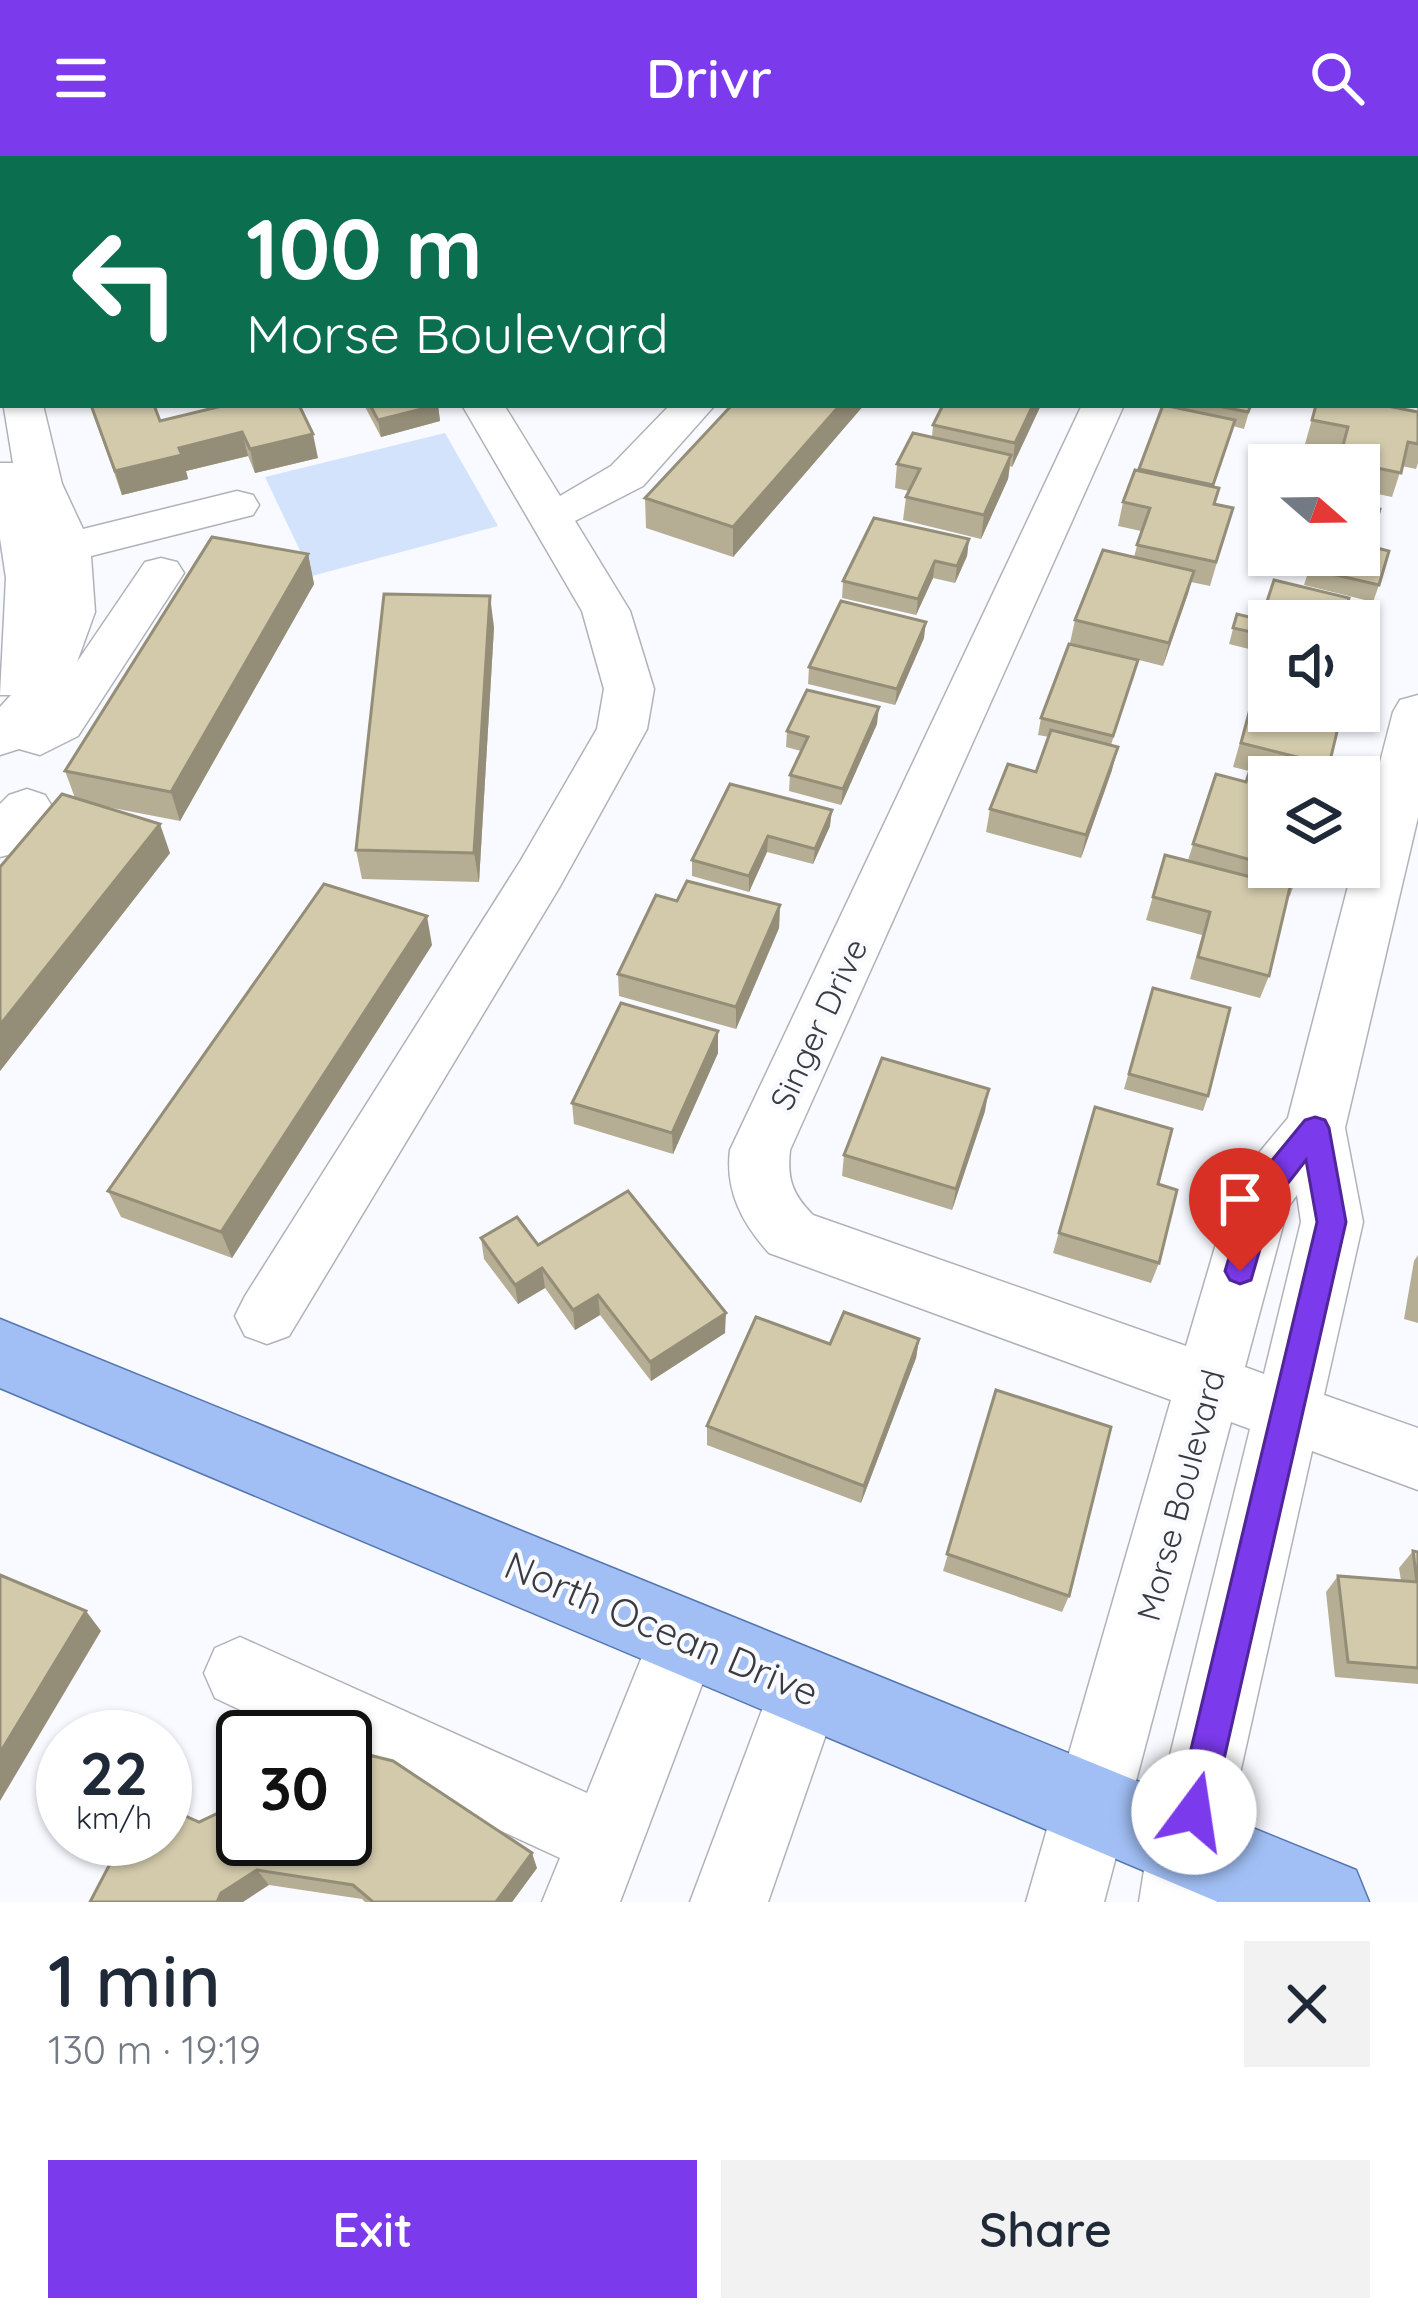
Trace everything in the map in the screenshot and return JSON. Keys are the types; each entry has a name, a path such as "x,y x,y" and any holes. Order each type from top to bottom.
{"main road":[{"name":"North Ocean Drive","path":"0,1353 1094,1808 1182,1873 1324,1902"}],"street":[{"path":"23,408 40,484 28,537 71,612"},
{"path":"267,1316 540,874 622,730 629,688 606,611 485,408"},
{"path":"525,408 579,522 573,560"},
{"path":"572,508 627,476 691,408"},
{"name":"Singer Drive","path":"1102,408 760,1150 756,1179 767,1210 790,1234 1210,1384"},
{"path":"0,454 28,537 34,573 28,629 1,722"},
{"path":"28,537 238,505"},
{"path":"21,807 60,724 148,593 71,612"},
{"path":"1,722 39,697 71,612"},
{"name":"Morse Boulevard","path":"1182,1873 1332,1222 1315,1128 1418,712"},
{"path":"1,722 40,737 60,724"},
{"name":"Morse Boulevard","path":"1065,1902 1260,1196 1315,1128"},
{"path":"1210,1384 1418,1459"},
{"path":"240,1673 593,1871 686,1637"},
{"path":"729,1902 806,1688"}],"shaded area":[{"path":"445,433 498,526 312,576 265,477"}],"building":[{"path":"92,408 155,408 160,421 214,408 300,408 313,434 250,449 242,432 179,448 182,455 115,471"},
{"path":"372,408 426,408 378,420"},
{"path":"729,408 837,408 733,527 645,498"},
{"path":"942,408 1032,408 1015,443 933,425"},
{"path":"1162,408 1235,420 1213,485 1139,469"},
{"path":"1315,408 1418,412 1418,444 1408,442 1401,473 1380,469 1380,444 1343,444 1348,427 1312,420"},
{"path":"913,433 1011,455 984,515 906,497 920,469 897,464"},
{"path":"1135,470 1219,488 1214,504 1233,508 1216,562 1137,545 1150,508 1123,502"},
{"path":"874,518 969,539 957,566 935,561 918,599 843,581"},
{"path":"212,537 308,554 171,792 65,771"},
{"path":"1380,549 1389,551 1379,585 1340,576 1380,576"},
{"path":"1103,550 1194,571 1169,643 1075,620"},
{"path":"1274,580 1349,598 1348,600 1268,600"},
{"path":"384,594 490,596 474,853 356,850"},
{"path":"841,601 926,622 897,689 809,667"},
{"path":"1237,614 1248,617 1248,631 1233,628"},
{"path":"1069,644 1138,660 1113,736 1041,718"},
{"path":"807,690 879,707 843,789 790,775 808,737 787,731"},
{"path":"1248,717 1248,732 1337,732 1331,756 1293,756 1241,743"},
{"path":"1051,730 1118,747 1086,835 990,809 1008,764 1036,772"},
{"path":"1216,774 1246,782 1248,776 1248,859 1193,844"},
{"path":"730,784 832,810 815,849 768,836 749,876 692,860"},
{"path":"62,794 160,824 0,1025 0,867"},
{"path":"1165,855 1248,876 1248,888 1290,888 1269,976 1198,957 1210,912 1153,897"},
{"path":"687,881 780,905 736,1007 618,974 656,895 677,901"},
{"path":"324,884 427,916 221,1232 108,1191"},
{"path":"1153,988 1230,1008 1208,1096 1129,1074"},
{"path":"621,1003 718,1031 672,1133 572,1103"},
{"path":"882,1058 989,1089 956,1189 844,1155"},
{"path":"1095,1107 1172,1129 1158,1184 1177,1190 1159,1263 1059,1233"},
{"path":"628,1191 726,1313 650,1362 598,1295 573,1310 542,1268 515,1285 481,1238 517,1217 538,1245"},
{"path":"844,1312 919,1339 864,1486 707,1426 756,1317 830,1344"},
{"path":"996,1390 1111,1427 1069,1596 947,1554"},
{"path":"1413,1551 1418,1552 1418,1668 1348,1662 1338,1576 1417,1582"},
{"path":"0,1575 86,1611 0,1753"},
{"path":"372,1756 393,1761 532,1853 496,1902 373,1902 353,1885 257,1870 221,1893 217,1902 90,1902 109,1866 192,1866 192,1819 199,1822 216,1814 216,1866 372,1866"}],"route":[{"path":"1194,1812 1332,1222 1315,1128 1260,1196 1240,1271"}]}
